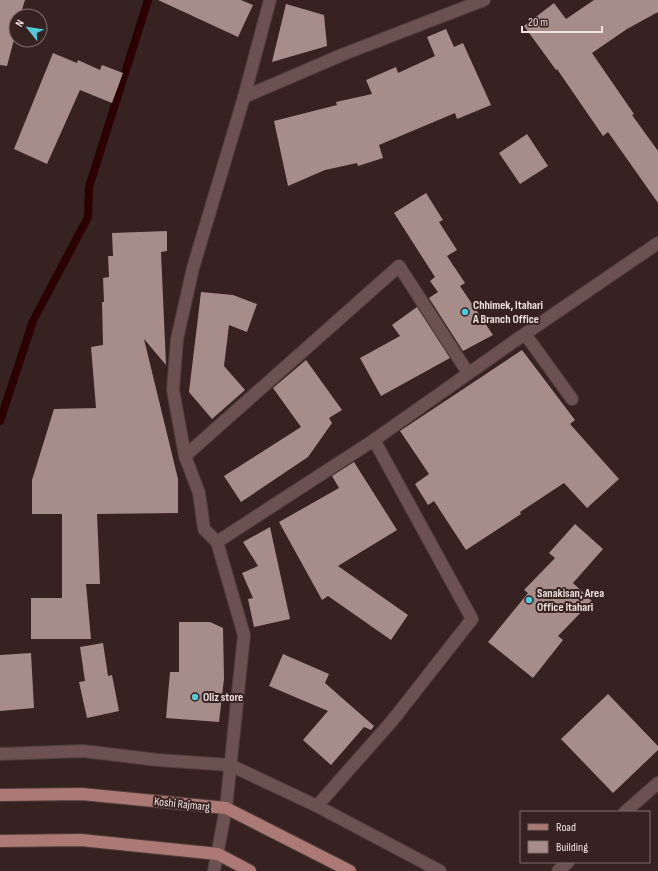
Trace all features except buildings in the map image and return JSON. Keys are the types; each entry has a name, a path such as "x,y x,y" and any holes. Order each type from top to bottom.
{"main road":[{"name":"Koshi Rajmarg","path":"0,795 82,794 226,808 350,871"},
{"path":"0,841 81,840 218,854 250,871"}],"street":[{"path":"214,871 226,808 244,635 217,542 204,529 199,493 185,456 173,390 177,339 193,268 244,97 270,0"},
{"path":"244,97 344,54 484,0"},
{"path":"217,542 374,440 468,373 658,243"},
{"path":"185,456 399,266 468,373"},
{"path":"525,334 572,399"},
{"path":"317,806 392,720 472,619 374,440"},
{"path":"0,754 83,752 158,760 230,765 317,806 440,871"},
{"path":"626,811 658,783"},
{"path":"558,871 567,863"}],"waterway":[{"path":"0,421 33,321 88,217 89,187 148,0"}],"place":[{"name":"Chhimek, Itahari A Branch Office","path":"465,312"},
{"name":"Sanakisan, Area Office Itahari","path":"529,600"},
{"name":"Oliz store","path":"195,697"}]}
